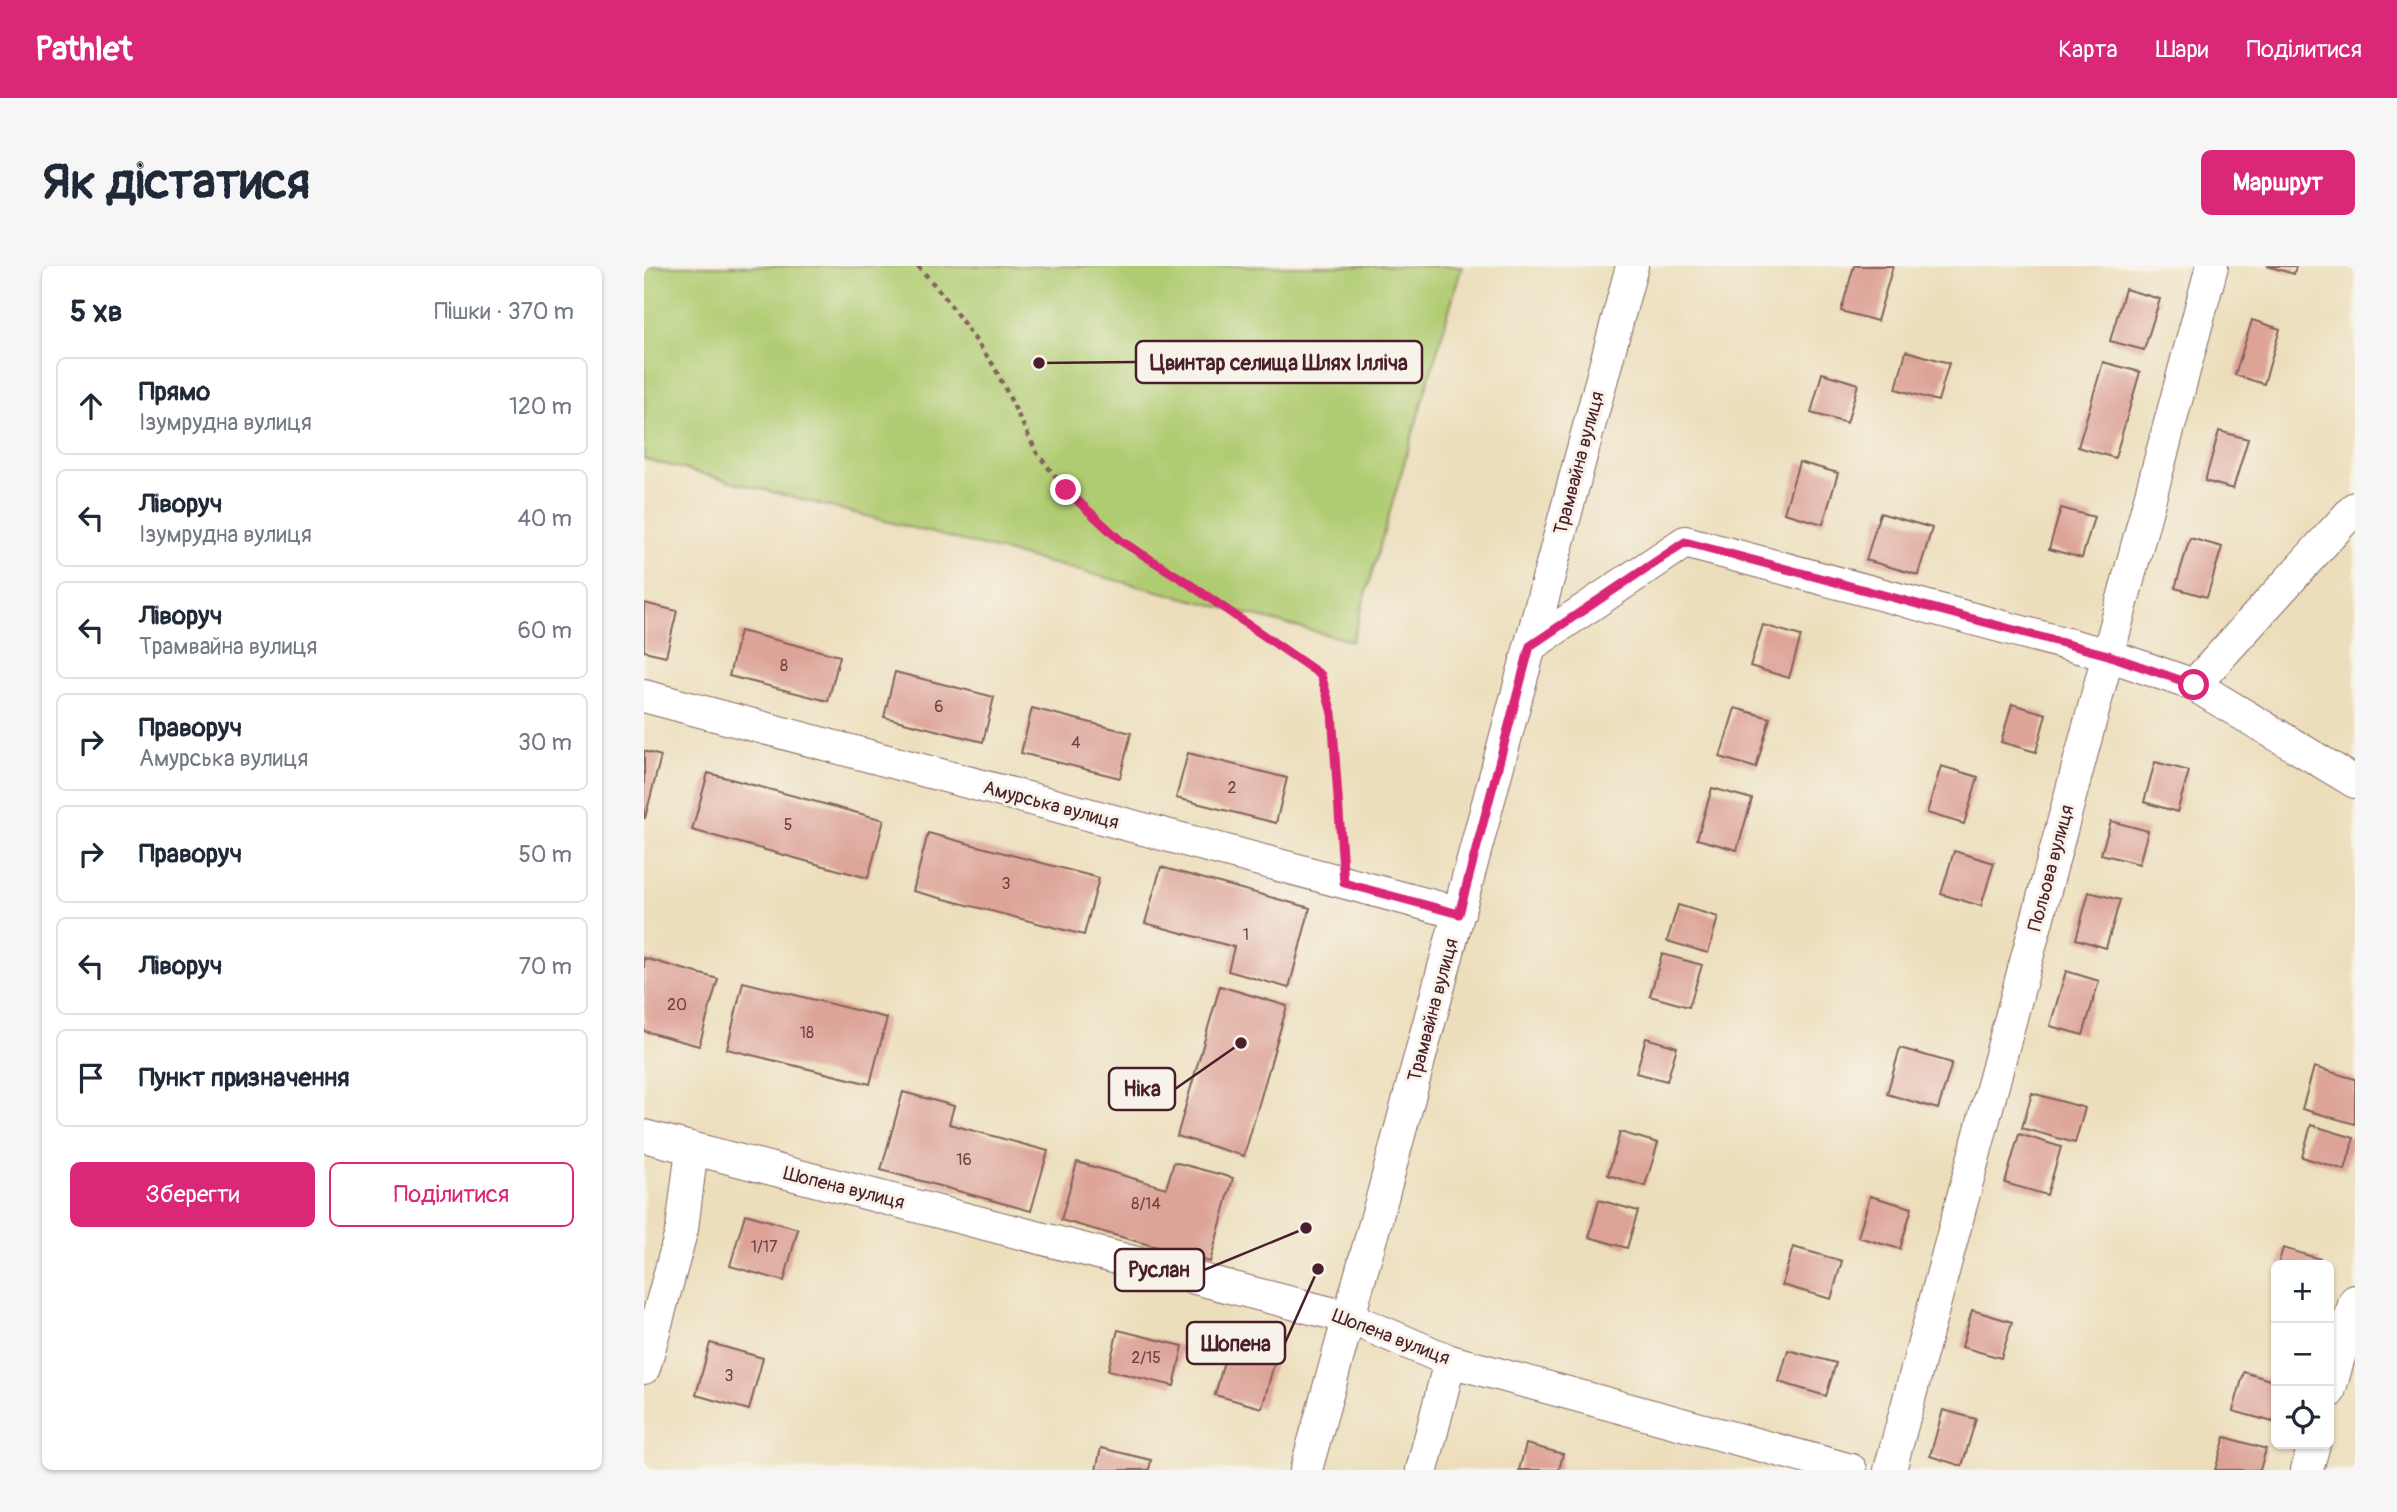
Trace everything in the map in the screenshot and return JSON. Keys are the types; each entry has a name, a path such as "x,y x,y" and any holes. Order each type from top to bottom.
{"street":[{"name":"Трамвайна вулиця","path":"1306,1470 1350,1318 1632,266"},
{"name":"Польова вулиця","path":"1890,1470 2212,266"},
{"path":"2194,685 2355,508"},
{"path":"1530,646 1685,542 2108,655 2194,685 2355,782"},
{"name":"Амурська вулиця","path":"644,696 1459,914"},
{"name":"Шопена вулиця","path":"644,1136 1350,1318 1450,1361 1851,1470"},
{"path":"644,1368 682,1229 692,1148"},
{"path":"2331,1386 2355,1301"},
{"path":"1422,1470 1450,1361"},
{"path":"2306,1470 2312,1449"}],"path":[{"path":"918,266 944,296 994,366 1037,453 1066,490 1121,541 1185,581 1321,675 1332,713 1344,883"}],"green space":[{"path":"644,266 1462,266 1352,641 644,459"}],"building":[{"path":"1854,266 1893,266 1877,321 1841,311"},
{"path":"2267,266 2296,266 2294,274"},
{"path":"2125,289 2160,299 2144,350 2110,341"},
{"path":"2252,320 2280,329 2264,384 2235,375"},
{"path":"1906,351 1949,363 1938,401 1896,389"},
{"path":"2103,362 2140,372 2115,458 2078,447"},
{"path":"1822,373 1858,384 1847,423 1811,413"},
{"path":"2219,431 2248,439 2233,489 2205,481"},
{"path":"1799,462 1838,473 1823,524 1784,513"},
{"path":"2061,508 2094,517 2082,558 2049,549"},
{"path":"1880,513 1932,528 1918,575 1866,560"},
{"path":"2190,538 2222,547 2207,597 2175,588"},
{"path":"644,603 677,611 666,656 644,651"},
{"path":"1763,625 1801,636 1789,678 1750,666"},
{"path":"740,631 840,656 828,701 729,676"},
{"path":"895,672 994,697 983,742 884,717"},
{"path":"2012,704 2046,714 2036,752 2001,742"},
{"path":"1032,708 1131,733 1120,778 1021,753"},
{"path":"1735,708 1770,718 1756,768 1720,757"},
{"path":"644,751 661,756 645,818 644,818"},
{"path":"1188,753 1287,778 1276,823 1176,798"},
{"path":"2155,762 2189,771 2177,812 2144,802"},
{"path":"1941,766 1978,777 1964,824 1927,813"},
{"path":"708,773 884,820 868,878 692,830"},
{"path":"1712,788 1752,799 1737,850 1697,839"},
{"path":"2111,821 2148,831 2139,864 2101,854"},
{"path":"928,833 1099,878 1084,935 913,891"},
{"path":"1954,851 1994,863 1981,906 1941,894"},
{"path":"1161,867 1310,908 1289,988 1228,971 1234,947 1145,923"},
{"path":"2089,892 2120,900 2106,948 2076,939"},
{"path":"1678,905 1718,917 1708,953 1667,941"},
{"path":"1662,954 1702,965 1689,1007 1650,996"},
{"path":"644,958 718,979 699,1046 644,1031"},
{"path":"2066,971 2099,981 2083,1035 2050,1026"},
{"path":"743,982 887,1018 870,1084 727,1049"},
{"path":"1220,986 1287,1006 1244,1156 1177,1136"},
{"path":"1646,1038 1677,1047 1667,1081 1636,1073"},
{"path":"1900,1048 1952,1063 1938,1109 1887,1094"},
{"path":"2314,1067 2355,1079 2355,1124 2302,1109"},
{"path":"903,1092 954,1106 949,1124 1048,1151 1031,1211 881,1170"},
{"path":"2032,1093 2085,1108 2075,1143 2022,1128"},
{"path":"2311,1125 2354,1138 2345,1170 2302,1157"},
{"path":"1620,1132 1658,1143 1645,1186 1608,1175"},
{"path":"2019,1134 2061,1147 2047,1195 2005,1183"},
{"path":"1077,1162 1166,1188 1174,1162 1233,1178 1210,1262 1061,1220"},
{"path":"1870,1196 1912,1208 1900,1249 1858,1237"},
{"path":"1599,1200 1638,1211 1627,1248 1589,1237"},
{"path":"745,1214 798,1229 784,1281 730,1266"},
{"path":"1793,1247 1842,1261 1831,1299 1782,1285"},
{"path":"2283,1248 2320,1259 2320,1260 2279,1260"},
{"path":"1972,1310 2012,1322 2001,1358 1962,1347"},
{"path":"1233,1328 1280,1342 1262,1408 1215,1395"},
{"path":"1118,1330 1183,1346 1174,1386 1108,1370"},
{"path":"710,1343 763,1358 749,1410 696,1395"},
{"path":"1788,1350 1836,1363 1826,1396 1779,1382"},
{"path":"2244,1372 2271,1380 2271,1421 2233,1411"},
{"path":"1943,1410 1976,1419 1962,1466 1930,1456"},
{"path":"2225,1437 2266,1449 2260,1470 2215,1470"},
{"path":"1526,1444 1563,1454 1559,1470 1519,1470"},
{"path":"1101,1448 1151,1460 1149,1470 1096,1470"}],"place":[{"name":"Цвинтар селища Шлях Ілліча","path":"1039,363"},
{"name":"Ніка","path":"1241,1043"},
{"name":"Руслан","path":"1306,1228"},
{"name":"Шопена","path":"1318,1269"}],"route":[{"path":"1066,490 1121,541 1185,581 1321,675 1332,713 1344,883 1459,914 1530,646 1685,542 2108,655 2194,685"}]}
